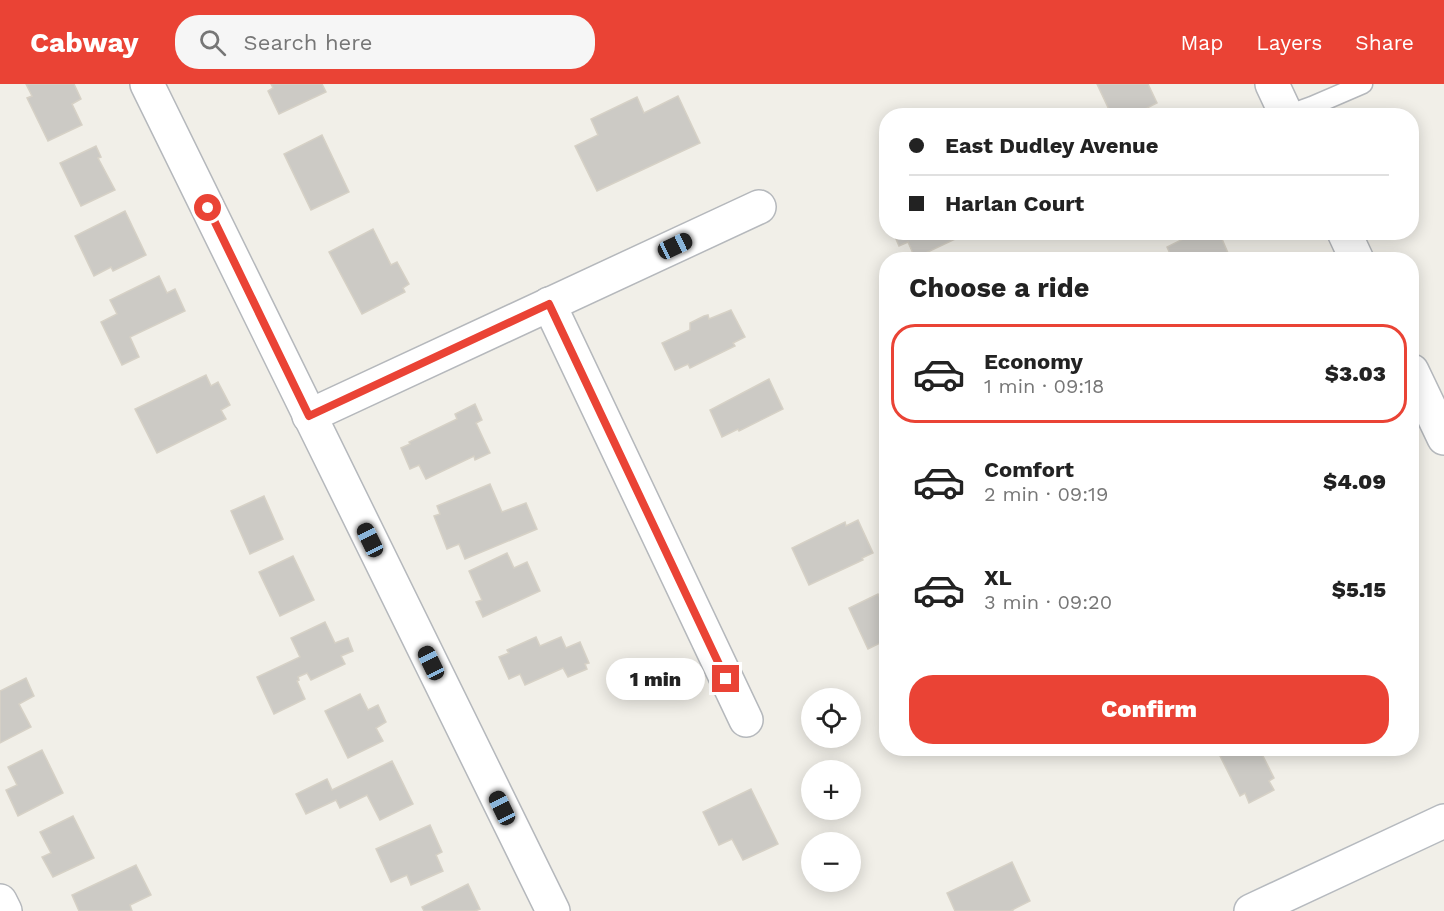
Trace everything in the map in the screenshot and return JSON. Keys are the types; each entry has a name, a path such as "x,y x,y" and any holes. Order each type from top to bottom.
{"street":[{"path":"147,84 553,911"},
{"path":"1272,84 1284,108"},
{"path":"309,416 759,207"},
{"path":"549,304 746,720"},
{"path":"1419,386 1444,438"},
{"path":"1251,911 1444,821"},
{"path":"0,901 5,911"}],"lane":[{"path":"1306,108 1363,84"}],"building":[{"path":"26,84 74,84 81,99 72,104 82,125 48,141 27,98 32,96"},
{"path":"271,84 322,84 326,92 279,114 268,91 273,88"},
{"path":"1097,84 1148,84 1157,103 1147,108 1108,108"},
{"path":"678,96 700,143 597,191 575,146 598,135 591,119 637,97 644,113"},
{"path":"322,135 349,192 311,210 284,154"},
{"path":"96,146 101,157 98,158 115,190 81,206 60,163"},
{"path":"125,211 146,255 113,271 111,267 94,276 75,236"},
{"path":"373,229 391,265 397,262 409,284 403,288 405,292 362,314 329,252"},
{"path":"896,240 953,240 928,252 912,252 908,242 899,246"},
{"path":"1181,240 1222,240 1228,252 1169,252 1167,247"},
{"path":"159,276 167,293 175,289 185,311 130,337 139,357 122,365 101,322 117,314 110,300"},
{"path":"731,310 745,337 733,343 735,346 690,368 688,364 675,370 662,343 690,330 690,323 704,316 708,315 709,319"},
{"path":"206,375 211,386 218,382 230,405 221,410 226,419 157,453 135,409"},
{"path":"769,379 783,409 722,437 710,410"},
{"path":"475,404 482,420 476,423 490,453 475,460 474,456 426,479 419,465 410,469 401,448 457,419 455,414"},
{"path":"490,484 502,512 526,503 537,529 465,559 459,544 447,549 434,516 440,514 437,506"},
{"path":"264,496 283,539 250,554 231,511"},
{"path":"858,520 873,553 809,585 792,548 845,522 846,526"},
{"path":"507,553 514,568 527,562 540,591 483,617 476,602 482,600 469,571"},
{"path":"293,556 314,600 280,616 259,572"},
{"path":"878,594 879,644 868,649 849,608"},
{"path":"325,622 335,643 348,638 353,651 341,656 345,664 311,680 307,673 298,677 297,681 305,699 274,714 257,677 300,657 291,638"},
{"path":"536,637 540,646 561,637 566,648 580,642 589,663 585,664 587,669 568,677 563,668 525,685 520,674 509,679 499,657 509,653 507,650"},
{"path":"26,678 34,696 19,704 31,727 0,743 0,691"},
{"path":"360,694 368,710 378,705 386,722 376,728 383,741 348,758 325,711"},
{"path":"42,750 63,793 18,816 6,790 17,785 8,767"},
{"path":"1220,756 1263,756 1274,778 1269,781 1274,790 1249,803 1245,793 1240,796"},
{"path":"392,761 413,804 380,820 367,795 340,808 336,800 306,814 296,794 327,779 332,790"},
{"path":"751,789 778,844 743,860 732,839 719,845 703,812"},
{"path":"73,816 94,858 53,877 42,857 51,853 40,832"},
{"path":"430,825 442,852 436,855 443,871 411,885 407,875 391,882 376,849"},
{"path":"1012,862 1030,901 1013,911 955,911 947,893"},
{"path":"136,865 151,895 130,905 132,911 79,911 72,895"},
{"path":"468,884 480,909 475,911 424,911 422,907"}],"route":[{"path":"208,208 309,416 549,304 726,679"}]}
